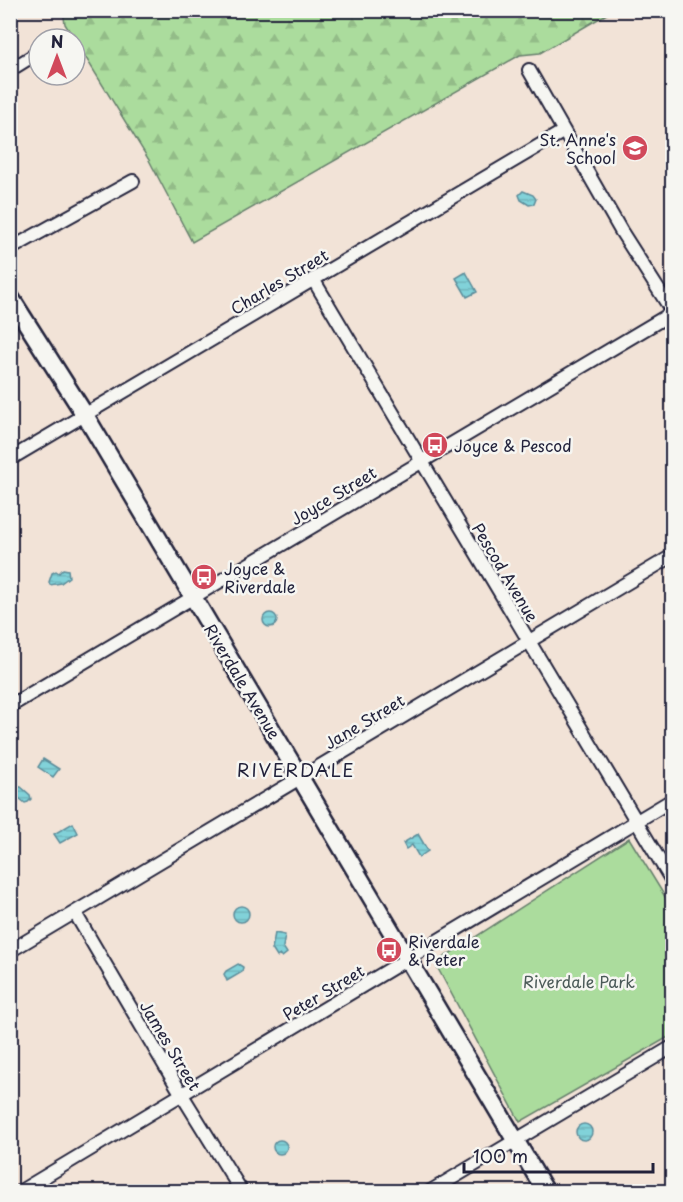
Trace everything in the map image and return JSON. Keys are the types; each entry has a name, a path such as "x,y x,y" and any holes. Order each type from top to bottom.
{"street":[{"path":"10,70 27,59"},
{"path":"529,70 620,230 672,312"},
{"name":"Charles Street","path":"10,459 564,131"},
{"path":"10,249 133,181"},
{"name":"Pescod Avenue","path":"313,279 529,643 638,820 672,881"},
{"name":"Riverdale Avenue","path":"10,297 86,415 546,1191"},
{"name":"Joyce Street","path":"10,706 672,312"},
{"name":"Jane Street","path":"10,951 672,556"},
{"name":"Peter Street","path":"19,1191 409,960 672,800"},
{"name":"James Street","path":"75,914 182,1095 242,1191"},
{"path":"429,1191 672,1047"}],"green space":[{"path":"63,10 612,11 540,53 520,55 192,242 149,160 87,60 87,27 67,27"},
{"name":"Riverdale Park","path":"629,838 672,908 672,1035 520,1122 435,963"}],"water":[{"path":"523,191 533,195 536,199 534,204 529,205 521,200 519,195"},
{"path":"466,272 477,292 467,297 456,278"},
{"path":"63,569 68,570 69,577 61,583 50,585 52,573 56,571 59,573"},
{"path":"270,613 275,615 277,620 275,625 270,627 265,625 263,620 265,615"},
{"path":"43,759 59,769 53,777 38,767"},
{"path":"18,787 30,795 31,799 28,802 25,803 15,795"},
{"path":"73,823 78,833 60,843 54,834"},
{"path":"418,834 428,851 419,857 412,845 406,849 403,843"},
{"path":"241,906 247,908 249,914 247,920 241,922 235,920 233,914 235,908"},
{"path":"275,933 285,935 283,947 287,953 282,957 280,955 277,957 272,949"},
{"path":"238,964 243,967 242,972 227,981 224,974"},
{"path":"584,1124 592,1132 584,1140 576,1132"},
{"path":"280,1140 285,1142 287,1147 285,1152 280,1154 275,1152 273,1147 275,1142"}],"place":[{"name":"St. Anne's School","path":"635,148"},
{"name":"Joyce & Pescod","path":"435,445"},
{"name":"Joyce & Riverdale","path":"204,577"},
{"name":"Riverdale & Peter","path":"389,950"}],"district":[{"name":"RIVERDALE","path":"296,769"}]}
